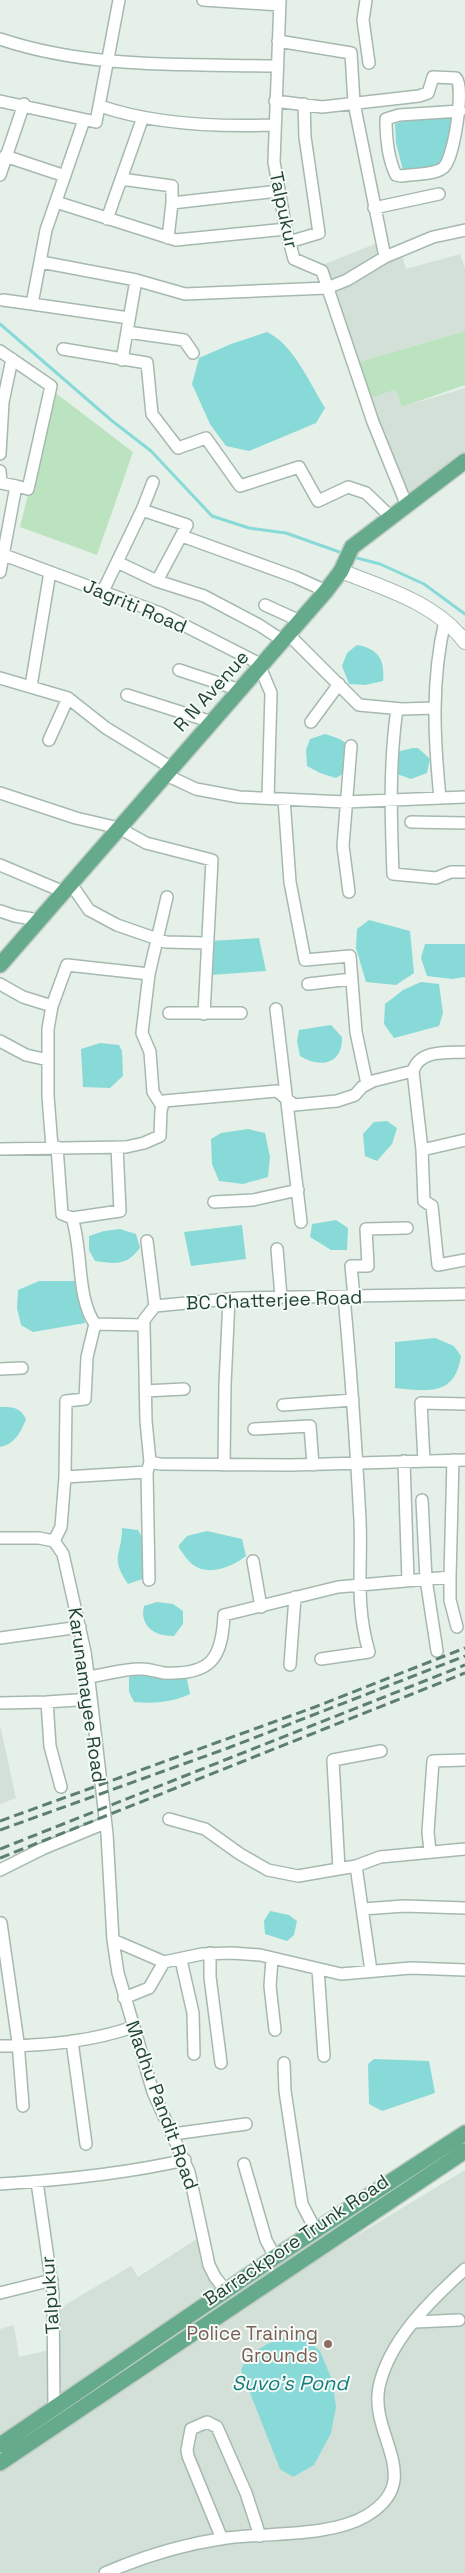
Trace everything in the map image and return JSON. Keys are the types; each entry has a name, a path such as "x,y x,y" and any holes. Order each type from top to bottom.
{"main road":[{"name":"R N Avenue","path":"0,965 167,770 212,722 326,591 346,560 392,518 465,461"},
{"name":"Barrackpore Trunk Road","path":"0,2463 276,2257 465,2133"},
{"name":"Barrackpore Trunk Road","path":"0,2445 54,2409 113,2378 465,2151"}],"street":[{"path":"0,101 24,104 96,122 109,62 119,0"},
{"path":"203,0 280,2"},
{"path":"366,0 364,20 369,63"},
{"name":"Talpukur","path":"280,2 276,66 274,162 286,229 294,259 322,271 373,422 407,506"},
{"path":"0,39 35,49 109,62 276,66"},
{"path":"278,41 351,53 354,103 385,257"},
{"path":"275,101 322,107 424,96 428,94 431,79 440,76 456,78 460,81 460,111 445,167 401,176 396,175 389,154 386,119 399,115 460,111"},
{"path":"0,175 24,104"},
{"path":"290,242 319,232 305,137 304,104"},
{"path":"100,106 128,116 244,126 274,125"},
{"path":"107,219 143,117"},
{"path":"32,304 46,230 84,120"},
{"path":"5,156 65,176"},
{"path":"121,179 172,186 168,238"},
{"path":"172,203 279,191"},
{"path":"374,208 439,194"},
{"path":"56,202 176,240 286,229"},
{"path":"41,262 136,280 185,294 327,288 347,280 385,257 433,237 465,230"},
{"path":"122,360 136,280"},
{"path":"2,300 129,318"},
{"path":"127,332 184,340 193,353"},
{"path":"63,349 147,363 152,414 178,448 206,438 240,486 299,467 318,501 348,487 366,493 392,518"},
{"path":"0,351 52,386 28,489 1,482 0,471"},
{"path":"0,454 3,402 12,359"},
{"path":"103,591 142,510 153,482"},
{"path":"0,572 16,486"},
{"path":"142,510 187,525 157,581"},
{"path":"182,536 326,591"},
{"name":"Jagriti Road","path":"4,555 160,612 261,666"},
{"path":"346,560 407,599 432,611 456,630 465,642"},
{"path":"117,562 157,581 204,596 285,637 339,684 359,705 396,709 434,708"},
{"path":"31,686 50,572"},
{"path":"265,605 300,621"},
{"path":"440,798 434,708 437,662 445,621"},
{"path":"261,666 271,693 268,798"},
{"path":"180,670 240,690"},
{"path":"0,678 68,698 106,728 196,789 239,797 345,802 465,797"},
{"path":"311,722 339,684"},
{"path":"127,694 212,722"},
{"path":"49,740 68,698"},
{"path":"396,709 391,745 390,800 393,874 436,878 451,872 465,872"},
{"path":"349,892 343,846 345,802 351,746"},
{"path":"0,793 76,818 119,828 146,843 212,860 206,943 204,1014"},
{"path":"284,799 290,882 305,960 350,956 356,1032 367,1084"},
{"path":"411,822 465,823"},
{"path":"0,865 67,888 89,910 117,925 166,942 206,943"},
{"path":"162,1106 153,1092 150,1052 142,1033 148,974 167,897"},
{"path":"0,911 39,920"},
{"path":"117,1147 120,1211 72,1218 62,1214 54,1147 48,1060 52,1006 67,965 148,974"},
{"path":"308,984 352,979"},
{"path":"0,984 24,997 52,1006"},
{"path":"276,1009 301,1222"},
{"path":"170,1013 241,1013"},
{"path":"0,1041 26,1054 48,1060"},
{"path":"465,1052 427,1054 415,1064 413,1071 422,1150 424,1201 432,1206 438,1265 465,1260"},
{"path":"0,1149 117,1147 144,1143 160,1136 164,1101 277,1091 294,1105 337,1101 355,1095 367,1084 413,1071"},
{"path":"422,1150 465,1140"},
{"path":"214,1202 253,1200 298,1190"},
{"path":"0,1538 39,1538 54,1541 60,1527 65,1476 66,1401 85,1399 87,1357 95,1324 89,1315 85,1298 78,1233 72,1218"},
{"path":"322,1659 369,1652 363,1633 358,1586 360,1533 349,1297 351,1266 368,1266 366,1229 405,1226 407,1228"},
{"path":"147,1241 155,1306 144,1320 149,1467 149,1580"},
{"path":"277,1249 282,1297"},
{"name":"BC Chatterjee Road","path":"155,1306 229,1299 465,1294"},
{"path":"224,1465 224,1385 229,1299"},
{"path":"95,1324 144,1325"},
{"path":"0,1369 22,1368"},
{"path":"145,1391 184,1389"},
{"path":"283,1404 353,1400"},
{"path":"424,1461 421,1403 465,1404"},
{"path":"254,1429 310,1426 313,1465"},
{"path":"65,1476 149,1467 160,1464 313,1465 459,1460 450,1576 450,1600 458,1627"},
{"path":"404,1462 408,1581"},
{"path":"422,1500 426,1579 437,1651"},
{"name":"Karunamayee Road","path":"54,1541 63,1554 80,1628 91,1699 105,1823"},
{"path":"253,1561 261,1607"},
{"path":"88,1677 141,1669 164,1673 200,1670 216,1658 220,1649 224,1615 338,1587 450,1576"},
{"path":"290,1665 294,1597"},
{"path":"0,1638 80,1628"},
{"path":"0,1702 47,1702 91,1699"},
{"path":"47,1702 50,1746 61,1787"},
{"path":"339,1869 333,1760 382,1752"},
{"path":"430,1851 428,1832 433,1761 465,1760"},
{"path":"169,1819 205,1829 240,1854 268,1870 298,1876 356,1866 380,1857 465,1849"},
{"path":"0,1870 42,1849 105,1823"},
{"name":"Madhu Pandit Road","path":"105,1823 113,1940 124,1998 153,2092 189,2172 205,2251 215,2277 227,2292"},
{"path":"356,1866 371,1972"},
{"path":"363,1909 404,1906 465,1908"},
{"path":"1,1923 23,2106"},
{"path":"113,1940 164,1962 210,1953 232,1952 341,1974 411,1968 465,1970"},
{"path":"210,1953 210,1977 220,2063"},
{"path":"272,1959 270,1986 275,2030"},
{"path":"181,1960 193,2013 194,2054"},
{"path":"124,1998 149,1988 164,1962"},
{"path":"318,1969 324,2056"},
{"path":"0,2046 38,2046 72,2041 116,2033 133,2026"},
{"path":"72,2041 86,2144"},
{"path":"284,2063 285,2090 302,2204 316,2230"},
{"path":"173,2134 246,2124"},
{"path":"0,2184 139,2171 185,2160"},
{"path":"244,2164 266,2240 276,2257"},
{"name":"Talpukur","path":"37,2182 52,2280 54,2409"},
{"path":"105,2573 133,2560 162,2551 222,2538 260,2536 326,2528 354,2522 374,2511 389,2496 395,2478 394,2468 379,2416 379,2389 393,2353 416,2322 465,2269"},
{"path":"0,2293 52,2280"},
{"path":"416,2322 459,2320"},
{"path":"222,2538 187,2450 190,2429 207,2422 217,2427 246,2493 260,2536"}],"shaded area":[{"path":"380,242 384,260 402,255 406,269 460,254 465,268 465,331 356,363 322,265"},
{"path":"356,363 397,389 402,407 465,388 465,451 409,497 389,456"},
{"path":"0,1725 16,1798 0,1804"},
{"name":"Police Training Grounds","path":"465,2170 465,2573 0,2573 0,2473 298,2271"},
{"path":"198,2238 206,2269 226,2300 0,2455 0,2329 14,2325 19,2357 54,2349 53,2312 131,2266 138,2277"}],"green space":[{"path":"465,331 465,385 402,407 396,389 369,399 356,363"},
{"path":"53,391 133,452 97,555 20,527"}],"water":[{"path":"448,114 457,122 442,172 405,178 396,143 395,124 412,118"},
{"path":"267,332 277,338 293,355 325,408 316,423 249,451 226,446 210,424 192,384 199,358 231,344"},
{"path":"357,645 371,649 379,657 383,667 383,681 365,685 349,684 342,666 347,653"},
{"path":"325,734 340,739 347,745 348,749 349,770 336,778 307,766 306,750 310,739"},
{"path":"418,748 430,759 427,773 411,779 397,774 394,758 400,751"},
{"path":"369,920 410,931 414,973 396,985 366,982 356,948 357,929"},
{"path":"259,938 266,971 210,975 210,941"},
{"path":"425,944 465,944 465,977 452,979 427,976 421,958"},
{"path":"421,982 439,984 443,1013 439,1026 394,1038 384,1024 385,1004 403,990"},
{"path":"331,1025 342,1037 339,1053 334,1058 322,1063 307,1060 300,1056 297,1041 299,1030"},
{"path":"100,1043 119,1045 122,1051 123,1076 110,1088 83,1087 81,1049"},
{"path":"387,1121 397,1128 392,1144 377,1161 365,1156 363,1134 374,1122"},
{"path":"248,1129 265,1133 270,1157 268,1177 243,1184 219,1181 212,1164 211,1139 221,1133"},
{"path":"336,1220 348,1228 347,1250 331,1250 310,1237 312,1224"},
{"path":"242,1225 246,1259 191,1266 184,1232"},
{"path":"120,1229 136,1234 140,1248 125,1261 109,1263 95,1261 89,1250 89,1236 104,1231"},
{"path":"39,1281 76,1281 85,1323 33,1332 21,1325 17,1308 18,1290"},
{"path":"435,1338 454,1346 461,1356 453,1379 446,1385 428,1390 395,1388 395,1342"},
{"path":"0,1407 16,1408 26,1419 17,1437 10,1443 0,1447"},
{"path":"122,1528 138,1530 147,1546 145,1578 128,1584 122,1575 118,1562"},
{"path":"207,1531 242,1539 246,1556 234,1564 220,1569 205,1570 198,1568 187,1558 179,1548 179,1545 187,1536"},
{"path":"157,1602 173,1604 183,1611 183,1624 174,1636 161,1635 146,1625 143,1613 144,1606"},
{"path":"139,1673 187,1679 190,1694 163,1702 134,1702 129,1692 129,1677"},
{"path":"270,1911 289,1915 297,1921 294,1935 287,1941 265,1934 264,1921"},
{"path":"374,2059 429,2061 435,2093 382,2111 369,2104 368,2064"},
{"name":"Suvo's Pond","path":"299,2334 320,2351 332,2380 336,2407 331,2433 314,2465 293,2477 280,2469 241,2370 250,2356 265,2345"}],"waterway":[{"path":"0,324 111,420 151,451 212,516 249,528 286,533 345,554"},
{"path":"353,557 380,564 424,584 465,614"}],"railway":[{"path":"0,1821 315,1707 465,1648"},
{"path":"0,1830 228,1748 465,1656"},
{"path":"0,1849 465,1665"},
{"path":"0,1858 465,1673"}],"place":[{"name":"Police Training Grounds","path":"328,2344"}]}
